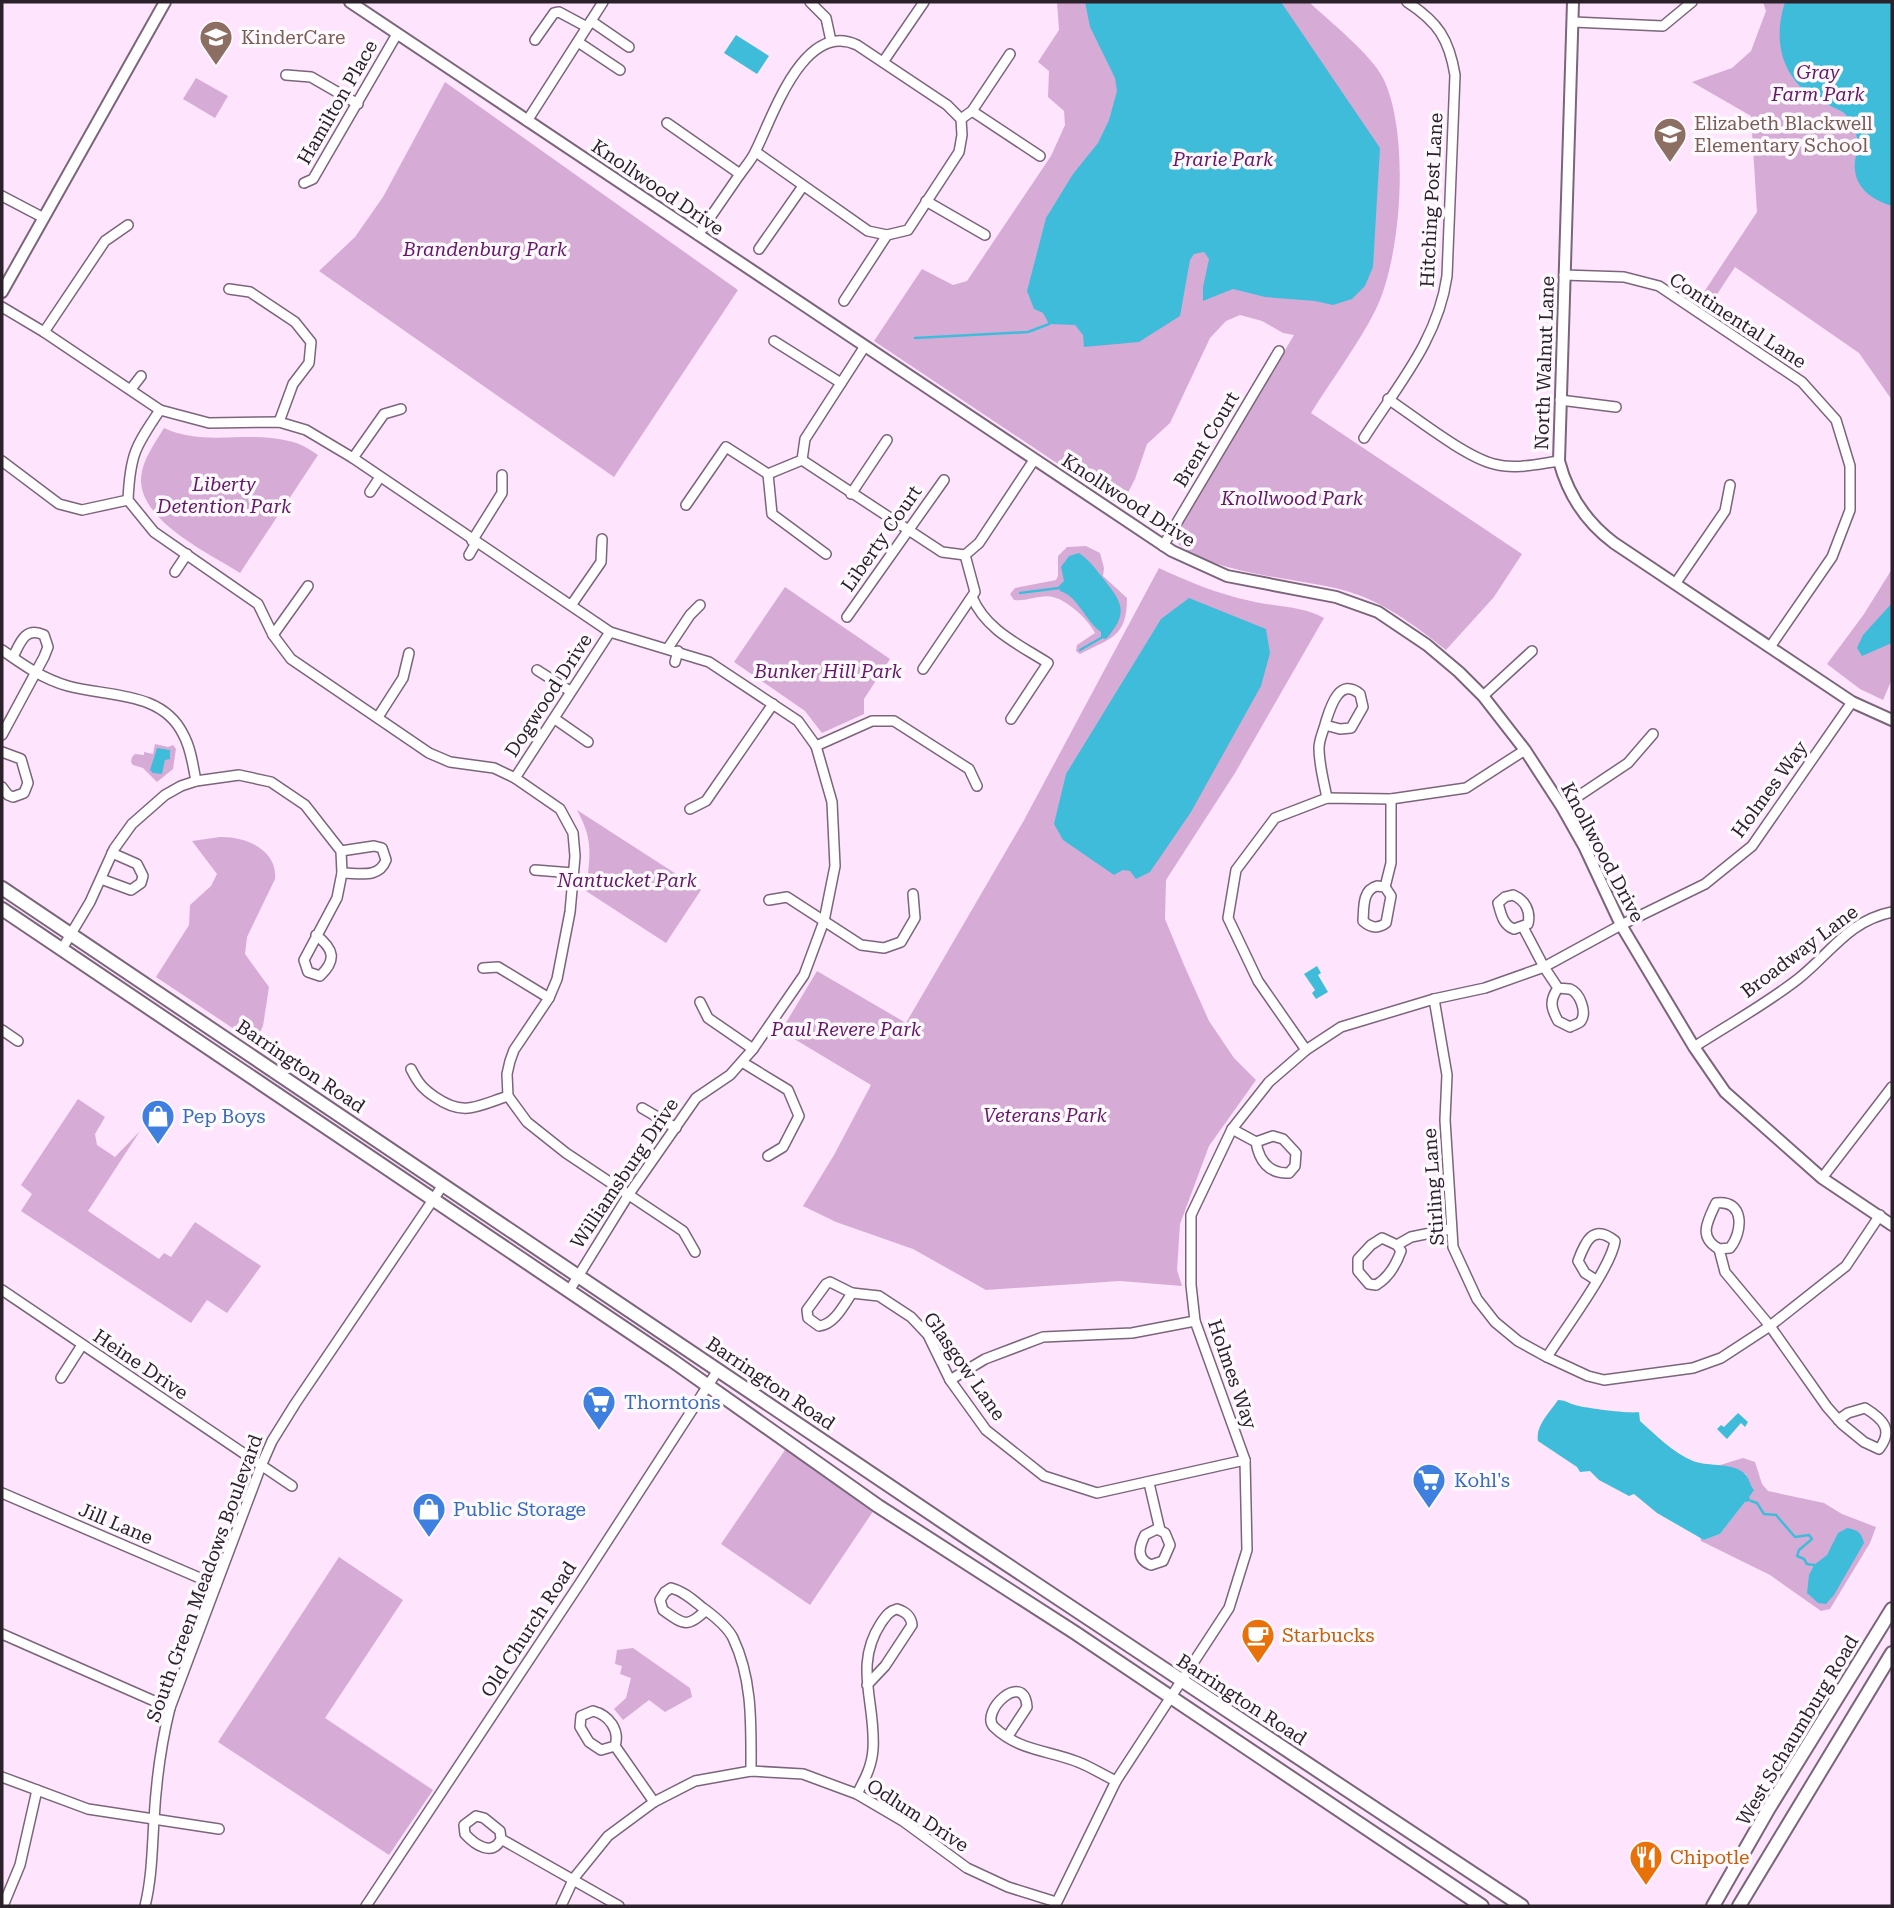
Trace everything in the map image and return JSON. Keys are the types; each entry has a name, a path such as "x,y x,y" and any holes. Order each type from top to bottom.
{"main road":[{"name":"Barrington Road","path":"2,888 1181,1682 1522,1906"},
{"name":"Barrington Road","path":"2,909 708,1385 869,1500 1074,1632 1482,1906"},
{"name":"West Schaumburg Road","path":"1713,1906 1784,1784 1892,1609"},
{"path":"1739,1906 1892,1653"},
{"path":"1784,1784 1802,1802"}],"street":[{"path":"2,292 165,2"},
{"name":"Knollwood Drive","path":"350,2 1163,546 1227,576 1336,597 1378,612 1427,645 1483,696 1525,750 1584,846 1621,925 1694,1047 1725,1092 1822,1178 1892,1225"},
{"path":"527,121 603,2"},
{"path":"810,2 826,18 831,41"},
{"path":"883,62 924,2"},
{"name":"Hitching Post Lane","path":"1364,438 1432,332 1444,292 1447,263 1455,75 1451,51 1440,30 1421,11 1407,2"},
{"name":"North Walnut Lane","path":"1573,2 1559,461 1569,489 1589,521 1614,543 1852,702 1892,720"},
{"path":"1573,22 1663,26 1692,2"},
{"path":"535,40 554,13 559,12 589,24 629,47"},
{"name":"Hamilton Place","path":"304,183 313,179 397,34"},
{"path":"698,235 756,152 774,107 806,60 820,45 831,41 849,42 947,104 961,119 959,152 908,230 887,235 868,231 756,152"},
{"path":"578,42 620,70"},
{"path":"961,119 972,111 1010,54"},
{"path":"286,75 312,77 358,104"},
{"path":"972,111 1040,156"},
{"path":"667,124 740,174"},
{"path":"759,249 803,186"},
{"path":"2,196 42,217"},
{"path":"926,201 985,235"},
{"path":"44,332 105,241 128,225"},
{"path":"844,301 887,235"},
{"name":"Continental Lane","path":"1564,275 1624,276 1659,286 1802,382 1836,420 1850,466 1850,510 1832,557 1770,648"},
{"path":"229,289 250,292 295,322 311,342 309,363 293,384 279,422"},
{"name":"Williamsburg Drive","path":"2,307 160,410 209,423 279,422 306,430 353,458 610,632 709,662 798,721 816,746 832,802 835,866 824,921 804,975 742,1062 730,1075 696,1098 629,1194 569,1291"},
{"path":"774,341 841,383"},
{"path":"802,460 805,439 865,346"},
{"name":"Brent Court","path":"1163,546 1279,351"},
{"path":"131,390 141,376"},
{"path":"1388,399 1477,458 1495,465 1514,467 1559,461"},
{"path":"1560,400 1616,407"},
{"path":"353,458 384,414 401,409"},
{"path":"160,410 137,444 130,467 128,500 154,531 258,604 290,659 429,753 450,762 494,768 560,809 573,833 575,856 570,912 562,957 549,998 514,1050 510,1061 508,1096 527,1122 566,1153 683,1231 695,1252"},
{"path":"851,494 887,440"},
{"path":"686,505 726,447 768,474"},
{"path":"768,474 802,460"},
{"path":"802,460 943,552 965,555 979,543 1034,460"},
{"path":"2,461 59,504 82,510 128,500"},
{"path":"768,474 772,514 826,554"},
{"path":"469,555 502,493 502,475"},
{"path":"370,492 380,477"},
{"name":"Liberty Court","path":"847,617 944,480"},
{"path":"1675,584 1725,511 1730,485"},
{"path":"572,604 601,562 602,539"},
{"path":"175,572 187,554"},
{"path":"923,669 975,592 965,555"},
{"path":"274,635 308,586"},
{"path":"972,597 989,624 1048,663 1011,719"},
{"path":"668,648 700,605"},
{"path":"2,734 48,648 44,635 36,631 28,632 13,657"},
{"name":"Dogwood Drive","path":"514,778 610,632"},
{"path":"2,650 36,673 71,687 142,700 167,713 183,734 196,781"},
{"path":"675,662 678,651"},
{"path":"1483,696 1532,651"},
{"path":"378,717 403,678 409,653"},
{"path":"537,670 570,691"},
{"path":"1325,725 1344,729 1354,725 1363,707 1360,694 1350,688 1340,691 1329,710 1325,725 1319,750 1327,798"},
{"name":"Holmes Way","path":"1056,1904 1116,1781 1229,1608 1247,1550 1245,1460 1195,1321 1191,1285 1191,1215 1232,1129 1269,1082 1306,1050 1341,1027 1434,999 1485,988 1544,967 1705,884 1752,846 1852,702"},
{"path":"690,809 706,801 773,704"},
{"path":"555,719 588,742"},
{"path":"816,746 872,721 894,721 969,769 977,786"},
{"path":"1562,807 1628,763 1653,734"},
{"path":"1306,1050 1258,981 1228,918 1236,870 1275,818 1327,798 1391,799 1466,788 1525,750"},
{"path":"2,752 21,759 28,783 24,793 13,797 2,787"},
{"path":"62,949 112,853 132,824 158,801 181,786 196,781 239,775 271,782 305,805 341,851 342,873 337,898 316,935"},
{"path":"1385,887 1370,888 1366,894 1363,921 1368,926 1376,928 1386,923 1391,896 1385,887 1391,863 1391,799"},
{"path":"341,851 374,846 382,848 386,860 378,872 342,873"},
{"path":"100,879 131,890 142,883 143,876 137,864 112,853"},
{"path":"535,870 573,873"},
{"path":"769,900 787,897 861,945 884,948 901,942 915,918 913,894"},
{"name":"Broadway Lane","path":"1694,1047 1798,979 1852,928 1864,920 1892,912"},
{"path":"1523,927 1558,988"},
{"path":"483,968 498,967 549,998"},
{"path":"1558,988 1570,989 1581,1000 1581,1021 1570,1027 1558,1021 1551,1006 1558,988"},
{"name":"Stirling Lane","path":"1434,999 1447,1075 1445,1121 1453,1247 1477,1298 1494,1322 1518,1341 1547,1357 1605,1380 1693,1367 1713,1361 1770,1326 1846,1266 1880,1215"},
{"path":"700,1002 708,1018 753,1049"},
{"path":"2,1030 18,1041"},
{"path":"742,1062 788,1090 799,1116 783,1147 768,1156"},
{"path":"411,1069 419,1086 451,1108 468,1109 508,1096"},
{"path":"1822,1178 1892,1087"},
{"path":"642,1108 676,1128"},
{"path":"1232,1129 1256,1142 1262,1163 1270,1168 1289,1173 1295,1166 1296,1153 1283,1139 1273,1136 1256,1142"},
{"name":"South Green Meadows Boulevard","path":"145,1906 152,1878 154,1820 162,1745 170,1708 261,1466 288,1415 443,1185"},
{"path":"1719,1249 1730,1248 1737,1240 1739,1230 1737,1212 1723,1202 1716,1203 1707,1223 1706,1236 1710,1244 1719,1249 1725,1272 1770,1326 1838,1420 1864,1442 1879,1448 1891,1437 1889,1425 1865,1408 1847,1413 1838,1420"},
{"path":"1397,1245 1411,1237 1450,1229"},
{"path":"1547,1357 1614,1253 1615,1241 1600,1233 1591,1236 1578,1261 1585,1273 1596,1280"},
{"path":"1382,1238 1397,1245 1401,1251 1398,1260 1384,1280 1376,1285 1369,1284 1362,1278 1358,1271 1358,1259 1371,1245 1382,1238"},
{"name":"Glasgow Lane","path":"852,1293 828,1325 819,1326 808,1318 808,1307 826,1284 834,1283 852,1293 878,1296 911,1317 928,1335 950,1380 986,1430 1044,1476 1097,1493 1245,1460"},
{"name":"Heine Drive","path":"2,1290 292,1486"},
{"path":"950,1380 985,1359 1043,1337 1132,1333 1195,1321"},
{"path":"61,1378 82,1345"},
{"name":"Old Church Road","path":"366,1906 718,1370"},
{"path":"1149,1483 1160,1530"},
{"name":"Jill Lane","path":"2,1493 216,1586"},
{"path":"706,1610 696,1620 681,1623 663,1610 660,1600 671,1588 679,1590 706,1610 733,1637 751,1706 751,1771"},
{"path":"857,1794 867,1777 872,1752 872,1727 867,1685 866,1664 874,1634 891,1611 904,1611 909,1615 912,1625 885,1666 867,1685"},
{"path":"2,1633 170,1708"},
{"path":"1008,1736 1027,1707 1024,1697 1013,1691 1004,1695 990,1719 994,1727 1008,1736 1029,1749 1082,1763 1116,1781"},
{"path":"615,1746 601,1750 589,1742 579,1727 581,1716 593,1711 606,1716 616,1730 615,1746 654,1802"},
{"name":"Odlum Drive","path":"561,1906 574,1878 608,1836 654,1802 695,1781 751,1771 803,1774 857,1794 903,1821 967,1868 1008,1887 1056,1904"},
{"path":"2,1777 88,1809 219,1829"},
{"path":"3,1906 20,1865 37,1790"},
{"path":"501,1839 574,1878 619,1906"}],"green space":[{"name":"Prarie Park","path":"1057,2 1309,2 1360,48 1383,78 1392,101 1400,161 1397,227 1392,258 1376,309 1311,413 1522,554 1494,597 1446,650 1408,622 1354,593 1229,567 1189,552 1175,541 1175,535 1294,335 1240,315 1226,321 1210,338 1170,423 1147,444 1135,479 1121,506 874,341 922,269 953,285 967,281 1051,156 1065,125 1064,111 1048,97 1049,71 1038,62 1059,30"},
{"name":"Gray Farm Park","path":"1763,2 1892,2 1892,400 1859,353 1735,267 1710,305 1700,298 1757,212 1751,116 1692,82 1732,68 1751,51 1766,11"},
{"path":"196,78 228,96 215,118 183,99"},
{"name":"Brandenburg Park","path":"445,82 738,290 614,477 319,271 355,237 383,197"},
{"name":"Liberty Detention Park","path":"164,428 179,434 210,438 273,438 297,443 318,455 240,573 163,522 143,494 141,478 144,465"},
{"path":"1086,546 1100,553 1103,576 1127,598 1124,621 1115,635 1080,654 1076,651 1077,645 1095,633 1077,611 1053,597 1014,600 1010,594 1015,588 1056,580 1058,556 1067,547"},
{"name":"Veterans Park","path":"1159,568 1227,595 1298,609 1324,618 1235,773 1166,880 1165,919 1209,1021 1234,1058 1256,1080 1209,1146 1180,1224 1177,1270 1182,1286 1120,1281 986,1290 913,1249 836,1222 803,1206 871,1085 781,1031 817,971 906,1023 1023,822"},
{"path":"1892,569 1892,679 1883,700 1860,689 1827,664 1864,614"},
{"name":"Bunker Hill Park","path":"785,587 890,659 864,699 864,714 822,733 805,711 734,662"},
{"path":"155,744 168,747 173,745 176,749 173,769 157,782 143,768 131,762 135,754 153,754"},
{"name":"Nantucket Park","path":"577,810 701,890 666,943 586,891 588,840"},
{"path":"220,837 240,839 258,847 266,853 275,869 275,879 247,937 245,954 269,987 263,1026 255,1043 156,977 189,925 190,905 211,886 217,874 192,841"},
{"path":"78,1099 105,1117 95,1134 97,1145 115,1157 140,1131 88,1211 159,1259 164,1253 171,1257 195,1222 261,1266 227,1313 207,1300 191,1323 21,1211 32,1194 21,1185"},
{"path":"787,1447 876,1507 810,1605 721,1544"},
{"path":"1743,1458 1755,1462 1762,1484 1768,1491 1824,1503 1842,1514 1876,1527 1870,1543 1830,1609 1821,1611 1770,1575 1701,1541 1700,1537 1704,1540 1720,1534 1745,1502 1750,1486 1746,1474 1733,1468 1717,1466"},
{"path":"339,1557 403,1600 325,1718 433,1790 389,1855 218,1742"},
{"path":"633,1648 690,1688 692,1697 665,1712 649,1700 623,1720 614,1709 626,1698 631,1678 620,1674 622,1666 615,1664 617,1650"}],"water":[{"path":"1085,2 1281,2 1380,148 1373,267 1365,286 1352,299 1333,305 1265,297 1233,289 1203,301 1209,259 1204,252 1194,254 1190,260 1180,316 1139,342 1084,347 1083,335 1075,325 1049,324 1043,313 1034,309 1027,291 1046,218 1073,174 1098,143 1109,120 1117,91 1115,78 1090,27"},
{"path":"1785,2 1892,2 1892,206 1870,196 1860,185 1855,170 1858,142 1846,115 1806,91 1788,70 1780,45 1781,17"},
{"path":"736,35 769,56 757,74 724,53"},
{"path":"1079,553 1094,567 1118,600 1121,614 1114,630 1106,639 1101,638 1101,632 1077,603 1060,591 1059,586 1064,581 1061,567 1069,556"},
{"path":"1189,598 1266,629 1270,653 1261,686 1191,812 1150,872 1136,879 1130,871 1123,870 1114,875 1063,840 1054,824 1066,774 1161,619"},
{"path":"1892,603 1892,643 1862,656 1857,648 1863,635"},
{"path":"157,748 170,750 170,759 165,760 162,774 150,770"},
{"path":"1317,966 1321,973 1318,975 1328,992 1316,999 1312,993 1315,990 1304,974"},
{"path":"1558,1400 1597,1409 1639,1412 1640,1421 1686,1458 1699,1463 1729,1466 1741,1471 1754,1490 1749,1497 1751,1501 1745,1502 1720,1534 1704,1540 1657,1513 1634,1494 1629,1496 1599,1480 1590,1471 1580,1472 1577,1467 1538,1441 1541,1425"},
{"path":"1738,1413 1748,1422 1745,1427 1741,1423 1727,1439 1717,1429 1721,1425 1724,1427"},
{"path":"1847,1528 1858,1532 1864,1543 1834,1595 1826,1604 1818,1603 1807,1593 1809,1575 1814,1565 1827,1555 1838,1533"}],"waterway":[{"path":"915,338 1028,332 1049,324"},
{"path":"1020,593 1059,588"},
{"path":"1080,650 1101,638"},
{"path":"1751,1501 1757,1503 1764,1514 1776,1515 1795,1537 1809,1535 1812,1539 1799,1550 1797,1556 1807,1564 1814,1565"}],"place":[{"name":"KinderCare","path":"216,67"},
{"name":"Elizabeth Blackwell Elementary School","path":"1670,164"},
{"name":"Pep Boys","path":"158,1146"},
{"name":"Thorntons","path":"599,1432"},
{"name":"Kohl's","path":"1429,1510"},
{"name":"Public Storage","path":"429,1539"},
{"name":"Starbucks","path":"1258,1665"},
{"name":"Chipotle","path":"1646,1887"}],"park label":[{"name":"Knollwood Park","path":"1292,498"},
{"name":"Paul Revere Park","path":"846,1029"}]}
